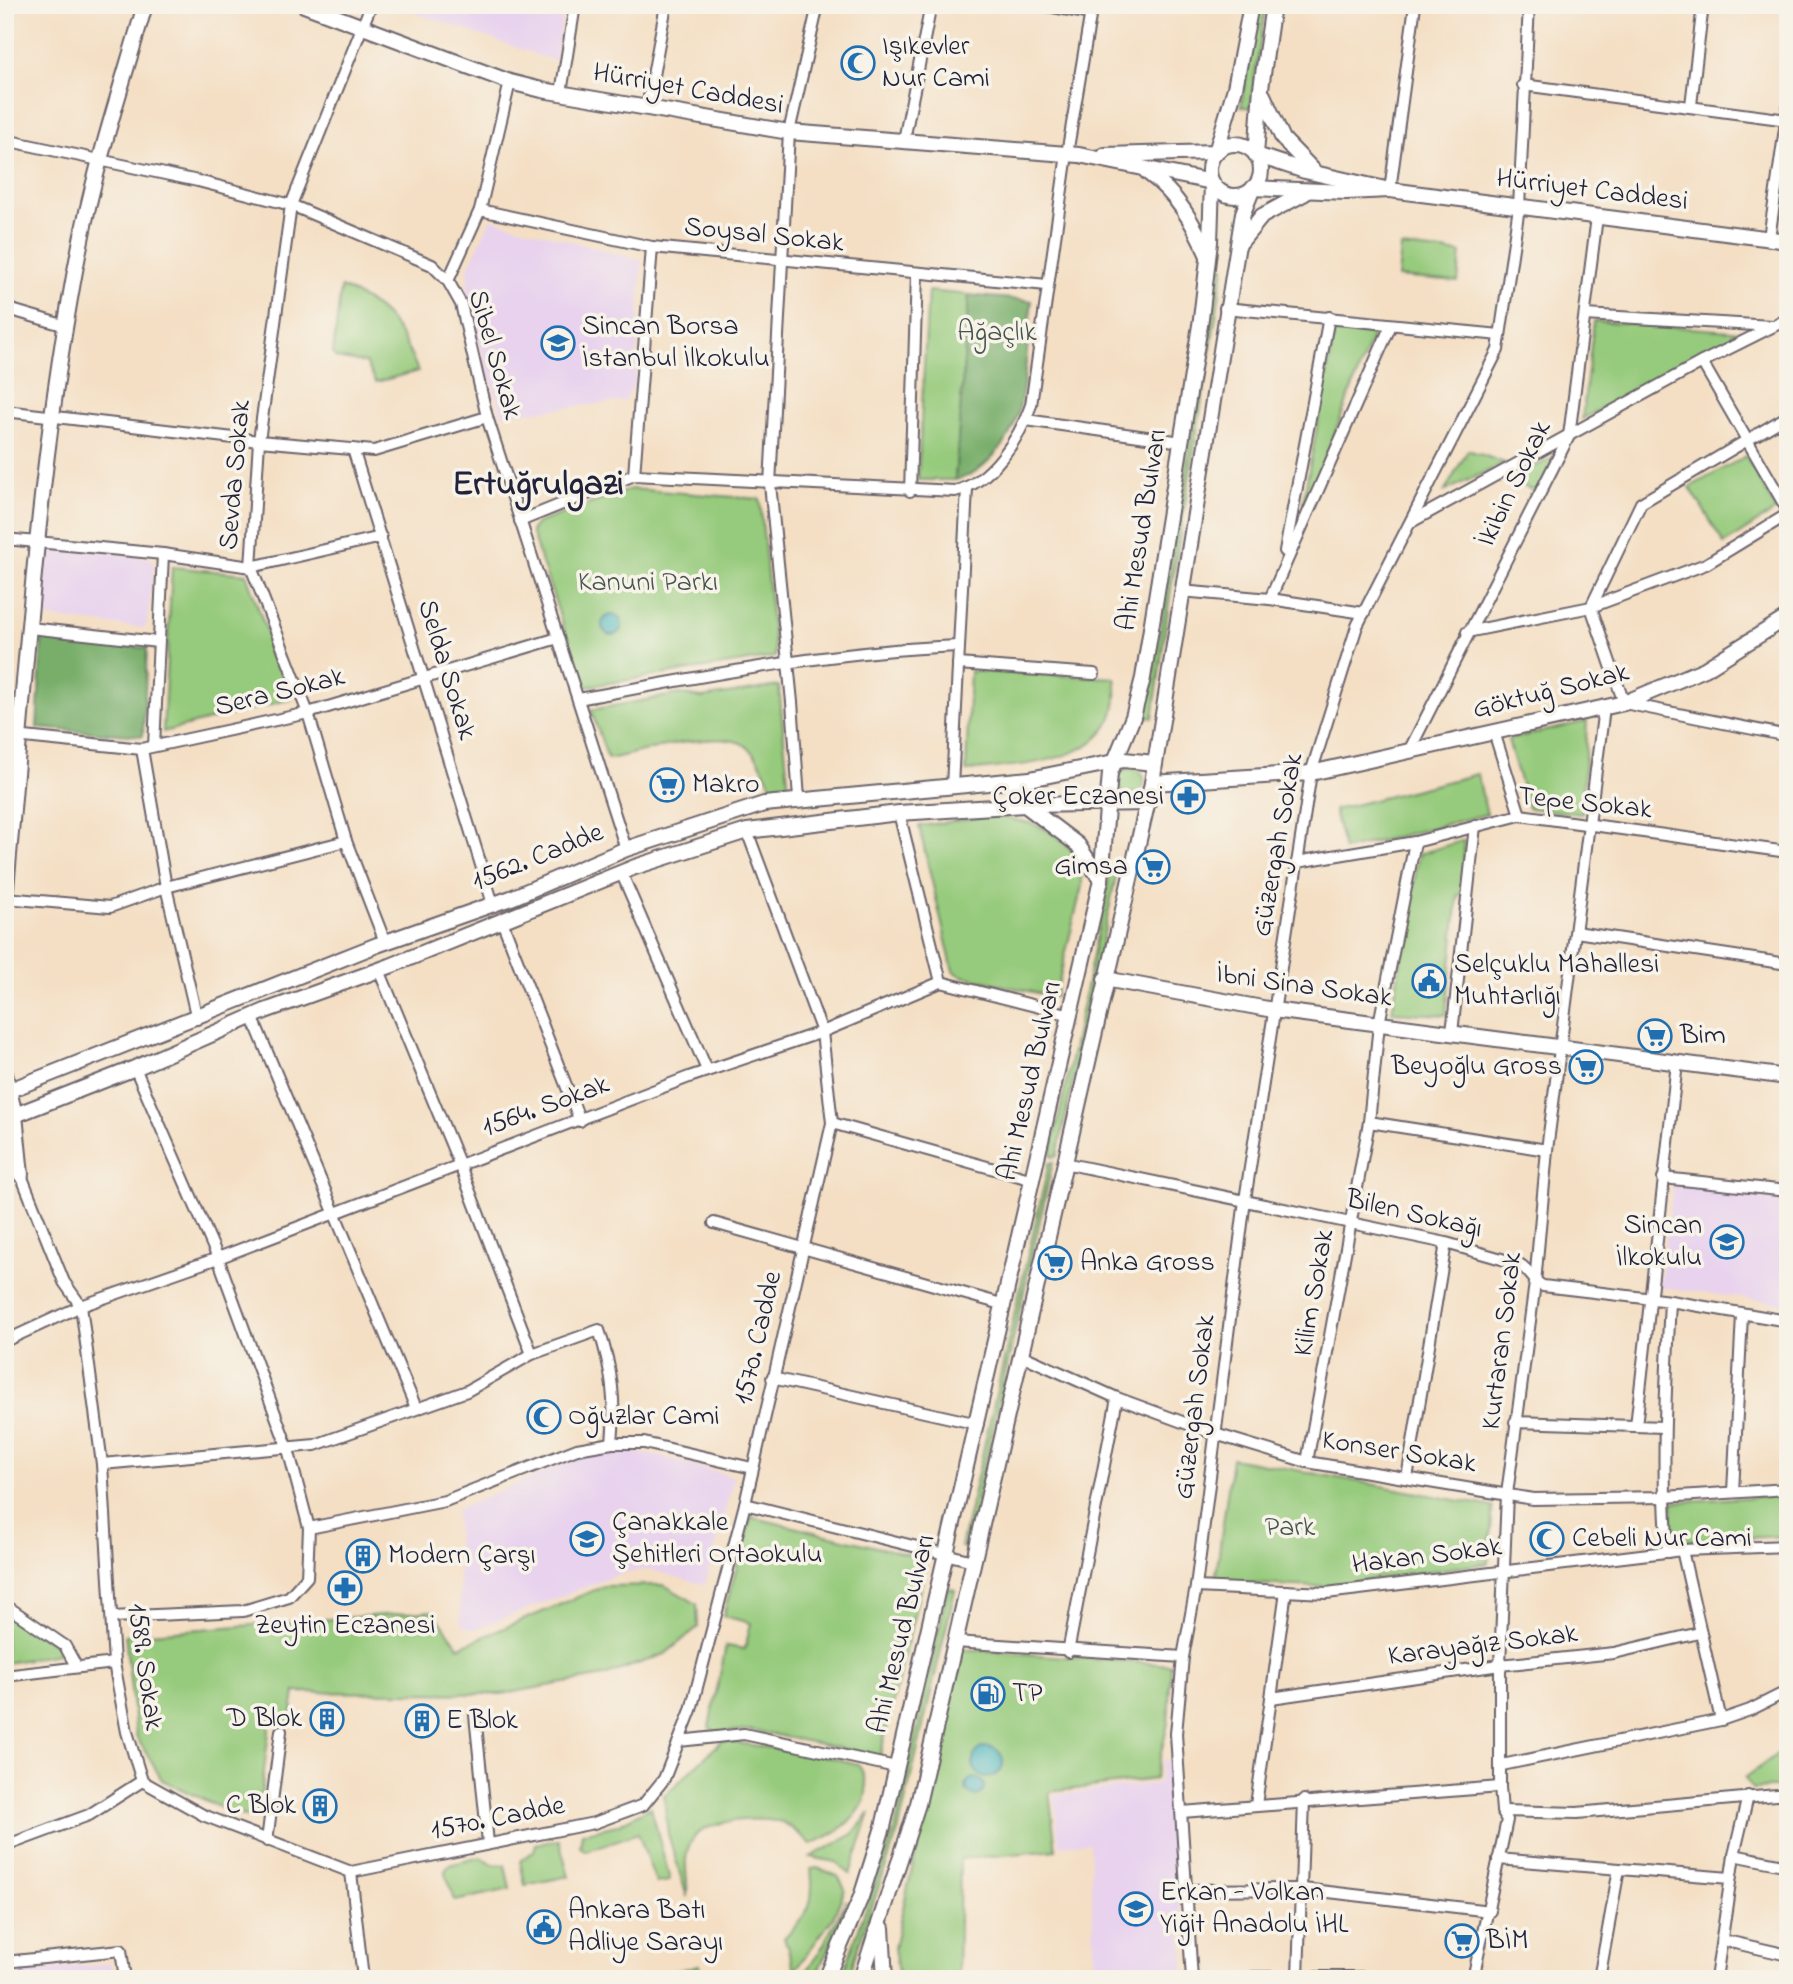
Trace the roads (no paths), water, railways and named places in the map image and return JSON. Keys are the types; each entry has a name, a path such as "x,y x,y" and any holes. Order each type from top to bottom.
{"main road":[{"path":"5,899 12,736 30,628 36,540 66,326 85,223 145,5"},
{"name":"Hürriyet Caddesi","path":"304,5 510,82 561,93 789,132 1073,154"},
{"name":"Ahi Mesud Bulvarı","path":"826,1979 865,1886 883,1827 978,1424 1101,880 1114,762 1133,717 1143,678 1182,442 1209,259 1212,182 1210,163 1216,152 1235,88 1251,5"},
{"name":"Ahi Mesud Bulvarı","path":"861,1979 918,1804 1105,979 1153,783 1235,251 1243,213 1260,172 1256,155 1261,88 1273,5"},
{"path":"1261,88 1269,113 1283,139 1317,173"},
{"path":"1073,154 1216,152 1234,144 1246,146 1256,155 1317,173 1390,190"},
{"path":"1073,154 1212,182 1220,191 1231,195 1243,194 1253,188 1390,190"},
{"path":"1143,169 1172,192 1184,207 1209,259"},
{"path":"1235,251 1262,216 1288,199 1311,190"},
{"name":"Hürriyet Caddesi","path":"1390,190 1788,241"},
{"name":"Göktuğ Sokak","path":"1153,783 1311,773 1624,703 1705,669 1788,617"},
{"name":"1562. Cadde","path":"7,1091 197,1019 385,942 493,904 626,849 764,804 1030,779 1114,762 1136,760 1155,763"},
{"name":"1562. Cadde","path":"10,1117 135,1068 253,1016 379,970 621,873 747,831 899,813 1025,805 1148,803"},
{"path":"1025,805 1078,845 1101,880"},
{"name":"İbni Sina Sokak","path":"1105,979 1273,1010 1788,1077"},
{"path":"5,1074 20,1175"},
{"path":"5,1153 20,1175"},
{"path":"882,1918 885,1979"},
{"path":"1253,1979 1362,1979"}],"street":[{"name":"Sevda Sokak","path":"371,5 291,205 259,441 251,567 308,713 346,841 385,942"},
{"path":"561,93 575,5"},
{"path":"647,108 666,5"},
{"path":"799,799 770,484 789,132 818,5"},
{"path":"904,140 931,5"},
{"path":"520,521 634,475 910,491 967,488 991,471 1026,420 1031,405 1047,285 1073,154 1092,10 1042,5"},
{"path":"1390,190 1415,5"},
{"name":"Güzergah Sokak","path":"1192,1979 1176,1734 1182,1657 1196,1587 1245,1200 1311,773 1364,613 1498,350 1519,207 1529,5"},
{"path":"1691,105 1703,5"},
{"path":"448,281 480,210 510,82"},
{"path":"1523,85 1787,116 1769,238"},
{"name":"Sibel Sokak","path":"5,140 198,181 291,205 432,265 448,281 461,304 487,417 626,849"},
{"name":"Soysal Sokak","path":"480,210 652,247 1047,285"},
{"name":"İkibin Sokak","path":"1409,751 1467,632 1569,436 1597,216"},
{"path":"634,475 652,247"},
{"path":"910,491 917,273"},
{"path":"5,308 66,326"},
{"path":"1226,308 1500,335"},
{"path":"1585,315 1775,327"},
{"path":"1282,568 1329,317"},
{"path":"1410,523 1702,362 1788,319"},
{"path":"1269,599 1391,326"},
{"path":"1467,632 1591,607 1706,564 1788,513 1702,362"},
{"path":"5,411 259,441 374,451 487,417"},
{"path":"1787,735 1624,703 1591,607 1641,502 1788,416"},
{"path":"1026,420 1182,442"},
{"name":"Selda Sokak","path":"353,449 493,904"},
{"path":"952,787 967,488"},
{"path":"5,539 163,554 251,567 381,537"},
{"path":"163,554 148,747 166,887 197,1019"},
{"path":"1181,591 1269,599 1364,613"},
{"path":"30,628 158,642"},
{"name":"Sera Sokak","path":"12,736 148,747 308,713 558,638"},
{"path":"578,699 787,662 884,649 958,646"},
{"path":"958,664 1094,674"},
{"name":"Kurtaran Sokak","path":"1473,1979 1490,1910 1507,1820 1502,1811 1500,1787 1500,1665 1507,1494 1535,1283 1547,1150 1604,708"},
{"path":"1494,733 1520,815"},
{"path":"899,813 941,982 1071,1015"},
{"name":"Tepe Sokak","path":"1297,862 1415,842 1520,815 1788,852"},
{"path":"1452,1033 1475,826"},
{"name":"1570. Cadde","path":"351,1872 594,1823 643,1805 664,1779 691,1710 745,1504 832,1123 822,1032 747,831"},
{"path":"5,899 110,907 166,887 346,841"},
{"name":"Kilim Sokak","path":"1307,1462 1369,1122 1379,1024 1415,842"},
{"path":"621,873 707,1070"},
{"path":"502,921 580,1121"},
{"path":"1576,932 1788,964"},
{"path":"379,970 460,1163 532,1354"},
{"name":"1564. Sokak","path":"5,1341 80,1307 218,1258 707,1070 822,1032 941,982"},
{"path":"253,1016 416,1408"},
{"path":"1636,1426 1648,1298 1677,1063"},
{"path":"112,1617 243,1611 289,1597 307,1577 309,1528 288,1449 218,1258 135,1068"},
{"path":"1369,1122 1547,1150"},
{"path":"832,1123 1033,1180"},
{"name":"Bilen Sokağı","path":"1064,1163 1446,1242 1519,1264 1528,1269 1535,1283"},
{"path":"20,1175 64,1282 80,1307"},
{"path":"1663,1178 1788,1191"},
{"path":"714,1223 1005,1305"},
{"path":"1408,1478 1446,1242"},
{"path":"1535,1283 1671,1301 1788,1321"},
{"path":"1668,1552 1664,1497 1664,1427 1671,1301"},
{"name":"1589. Sokak","path":"80,1307 102,1464 114,1663 127,1732 142,1781"},
{"path":"1733,1492 1742,1315"},
{"path":"102,1464 315,1445 467,1391 532,1354 599,1330 611,1368 615,1410 611,1443"},
{"name":"Konser Sokak","path":"1021,1355 1117,1398 1215,1434 1307,1462 1533,1499 1664,1497 1788,1489"},
{"path":"772,1378 978,1424"},
{"path":"1068,1652 1117,1398"},
{"path":"1515,1422 1664,1427"},
{"path":"309,1528 445,1501 577,1449 611,1443 644,1443 752,1468"},
{"path":"745,1504 973,1561"},
{"name":"Hakan Sokak","path":"1196,1587 1326,1593 1682,1550 1788,1546"},
{"path":"1682,1550 1721,1720"},
{"path":"1256,1805 1286,1591"},
{"path":"5,1605 65,1646 76,1666"},
{"name":"Karayağız Sokak","path":"1271,1699 1500,1665 1614,1653 1699,1633"},
{"path":"955,1642 1068,1652 1182,1657"},
{"path":"5,1676 114,1663"},
{"path":"1502,1765 1721,1720 1750,1710 1788,1691"},
{"path":"475,1715 488,1843"},
{"path":"267,1841 281,1731"},
{"path":"678,1741 744,1734 896,1767"},
{"path":"5,1846 89,1815 142,1781 203,1815 351,1872 363,1979"},
{"path":"1182,1812 1304,1800 1500,1787"},
{"path":"1502,1811 1577,1813 1788,1794"},
{"path":"1716,1979 1734,1855 1748,1796"},
{"path":"1298,1977 1304,1800"},
{"path":"1734,1855 1788,1866"},
{"path":"1499,1859 1730,1878"},
{"path":"1599,1979 1619,1869"},
{"path":"1186,1890 1303,1889 1490,1910"},
{"path":"1722,1940 1788,1955"},
{"path":"5,1962 121,1950 125,1979"}],"water":[{"path":"608,615 616,615 622,625 616,635 608,635 602,629 602,621"},
{"path":"988,1747 994,1748 1002,1756 1002,1768 994,1776 988,1777 982,1776 974,1768 973,1762 974,1756 982,1748"},
{"path":"975,1778 981,1781 984,1787 981,1793 975,1796 969,1793 966,1787 969,1781"}],"place":[{"name":"Işıkevler Nur Cami","path":"858,63"},
{"name":"Sincan Borsa İstanbul İlkokulu","path":"558,343"},
{"name":"Makro","path":"667,785"},
{"name":"Çoker Eczanesi","path":"1188,797"},
{"name":"Gimsa","path":"1153,867"},
{"name":"Selçuklu Mahallesi Muhtarlığı","path":"1429,981"},
{"name":"Bim","path":"1655,1036"},
{"name":"Beyoğlu Gross","path":"1586,1067"},
{"name":"Sincan İlkokulu","path":"1727,1242"},
{"name":"Anka Gross","path":"1055,1263"},
{"name":"Oğuzlar Cami","path":"544,1417"},
{"name":"Çanakkale Şehitleri Ortaokulu","path":"587,1539"},
{"name":"Cebeli Nur Cami","path":"1547,1539"},
{"name":"Modern Çarşı","path":"363,1556"},
{"name":"Zeytin Eczanesi","path":"345,1588"},
{"name":"TP","path":"988,1694"},
{"name":"D Blok","path":"327,1719"},
{"name":"E Blok","path":"422,1721"},
{"name":"C Blok","path":"320,1806"},
{"name":"Erkan - Volkan Yiğit Anadolu İHL","path":"1136,1909"},
{"name":"Ankara Batı Adliye Sarayı","path":"544,1927"},
{"name":"BİM","path":"1462,1941"}],"district":[{"name":"Ertuğrulgazi","path":"538,485"}],"park label":[{"name":"Ağaçlık","path":"997,333"},
{"name":"Kanuni Parkı","path":"648,583"},
{"name":"Park","path":"1290,1528"}]}
